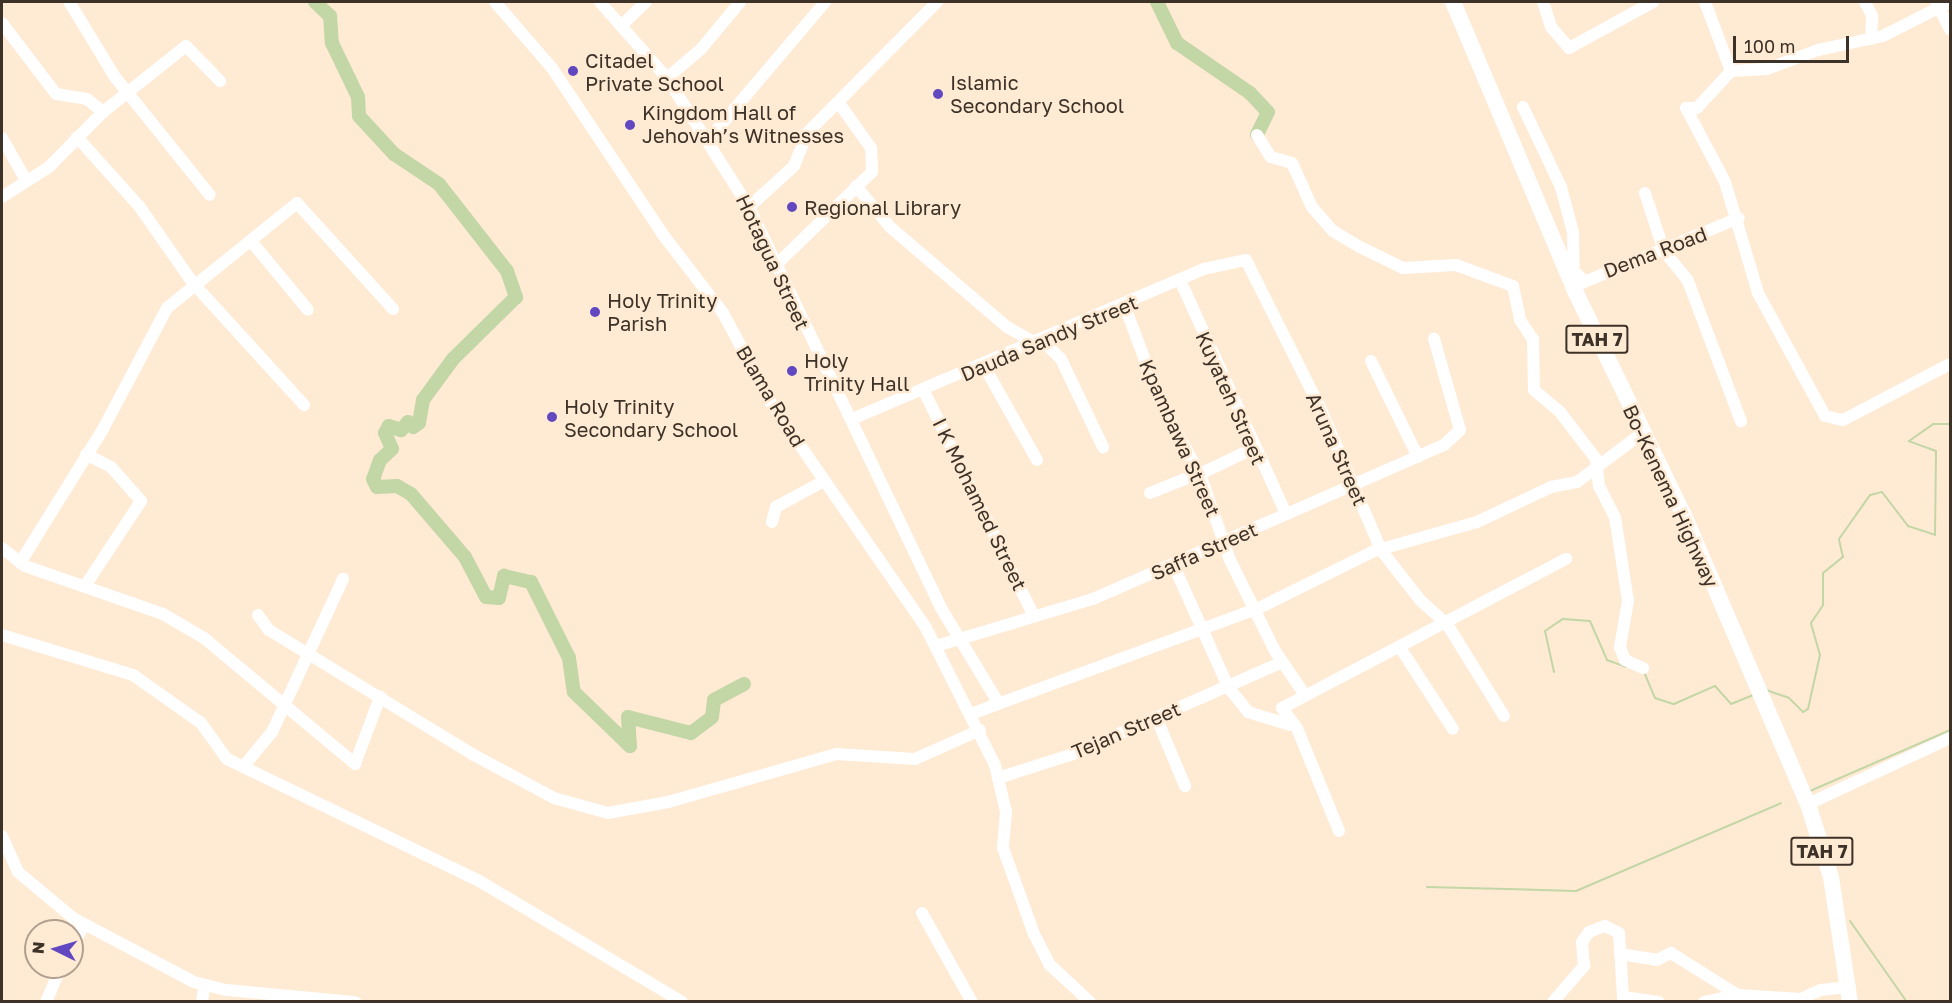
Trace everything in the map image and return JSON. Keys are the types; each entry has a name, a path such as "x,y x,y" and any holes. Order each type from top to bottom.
{"highway":[{"name":"Bo-Kenema Highway","path":"1453,2 1578,284 1641,434 1683,513 1751,672 1769,708 1808,804 1831,877 1850,994"}],"street":[{"name":"Blama Road","path":"495,2 552,68 664,236 723,313 771,403 936,646 980,730 998,778 1006,813 1003,848 1049,964 1090,1002"},
{"name":"Hotagua Street","path":"600,2 667,78 709,139 749,207 957,635 998,702"},
{"path":"621,26 646,2"},
{"path":"667,78 701,49 740,2"},
{"path":"709,139 825,2"},
{"path":"749,207 794,166 807,133 937,2"},
{"path":"1543,2 1551,27 1569,48 1653,2"},
{"path":"1705,2 1731,71"},
{"path":"1865,2 1872,16 1871,39"},
{"path":"1950,2 1871,39 1818,50 1767,69 1731,71 1697,108 1686,108 1739,218 1758,293 1825,416 1843,420 1950,364"},
{"path":"70,3 129,91 210,195"},
{"path":"1938,6 1950,30"},
{"path":"2,23 56,94 87,99 103,112"},
{"path":"2,197 49,167 103,112 186,46 220,81"},
{"path":"776,265 872,172 874,159 839,103"},
{"path":"1523,107 1561,187 1573,232 1574,271 1578,284"},
{"path":"1257,135 1271,157 1292,163 1312,207 1333,231 1360,247 1403,268 1456,265 1511,284 1520,300 1520,320 1533,339 1534,390 1560,412 1598,465 1599,486 1615,517 1628,601 1620,647 1624,660 1643,668"},
{"path":"77,137 139,206 192,283 304,405"},
{"path":"2,138 27,180"},
{"path":"856,186 890,227 1007,327 1040,342 1061,359 1103,447"},
{"path":"1645,194 1664,251 1688,281 1741,421"},
{"path":"20,563 86,454 167,308 192,283 251,241 297,203 393,309"},
{"name":"Dema Road","path":"1578,284 1664,251 1739,218"},
{"path":"251,241 308,310"},
{"name":"Dauda Sandy Street","path":"852,419 1125,307 1180,280 1229,260 1246,260"},
{"name":"Aruna Street","path":"1246,260 1354,486 1381,550 1419,600 1447,624 1504,716"},
{"name":"Kuyateh Street","path":"1180,280 1252,449 1286,514"},
{"name":"Kpambawa Street","path":"1125,307 1225,541 1283,662 1305,695"},
{"name":"Saffa Street","path":"936,646 957,635 1034,617 1173,566 1418,457 1460,430 1434,339"},
{"path":"1371,361 1418,457"},
{"path":"984,366 1037,460"},
{"name":"I K Mohamed Street","path":"924,391 1034,617"},
{"path":"971,714 998,702 1061,685 1201,627 1257,609 1381,550 1478,522 1551,487 1577,482 1641,434"},
{"path":"1150,493 1198,475 1252,449"},
{"path":"85,586 141,501 111,467 86,454"},
{"path":"772,522 776,507 824,481"},
{"path":"2,548 20,563 163,614 204,638 282,706 355,764 380,697"},
{"path":"1339,831 1297,728 1282,708 1401,649 1566,559"},
{"path":"1173,566 1228,687 1243,706 1297,728"},
{"path":"243,767 268,739 305,651 343,579"},
{"path":"258,615 269,630 554,798 608,813 668,802 789,764 849,753 915,759 980,730"},
{"path":"2,635 81,656 147,683 201,723 227,759 475,878 588,948 682,1002"},
{"path":"1401,649 1453,729"},
{"name":"Tejan Street","path":"998,778 1073,754 1283,662"},
{"path":"1156,717 1185,786"},
{"path":"1808,804 1950,738"},
{"path":"2,836 18,872 77,919"},
{"path":"922,913 972,1002"},
{"path":"84,925 204,987 355,1002"},
{"path":"1553,1002 1584,966 1582,942 1592,928 1615,927 1620,954 1623,997 1659,1002"},
{"path":"1620,954 1657,960 1671,952 1738,995"},
{"path":"46,1002 56,979"},
{"path":"202,1002 204,987"},
{"path":"1704,1002 1738,995 1801,999 1820,990 1850,994"}],"waterway":[{"path":"315,2 330,16 332,43 358,97 359,116 394,154 439,184 507,271 516,297 453,359 423,400 419,423 413,427 408,422 401,430 389,426 385,433 392,449 380,460 373,479 377,487 397,486 411,494 465,557 486,597 499,598 504,576 531,582 569,658 574,692 630,746 628,717 691,733 712,717 714,700 744,684"},
{"path":"1157,2 1177,43 1250,93 1268,112 1257,135"},
{"path":"1766,690 1789,698 1803,712 1808,709 1820,655 1811,623 1823,605 1823,573 1843,557 1839,539 1870,495 1882,492 1908,526 1935,535 1936,451 1909,441 1933,424 1950,424"},
{"path":"1554,672 1545,631 1563,619 1590,621 1607,660 1626,667"},
{"path":"1644,672 1655,698 1674,704 1715,686 1731,704 1753,695"},
{"path":"1810,791 1950,730"},
{"path":"1427,887 1576,891 1781,803"},
{"path":"1850,921 1907,1002"}],"place":[{"name":"Citadel Private School","path":"573,71"},
{"name":"Islamic Secondary School","path":"938,94"},
{"name":"Kingdom Hall of Jehovah’s Witnesses","path":"630,125"},
{"name":"Regional Library","path":"792,207"},
{"name":"Holy Trinity Parish","path":"595,312"},
{"name":"Holy Trinity Hall","path":"792,371"},
{"name":"Holy Trinity Secondary School","path":"552,417"}]}
